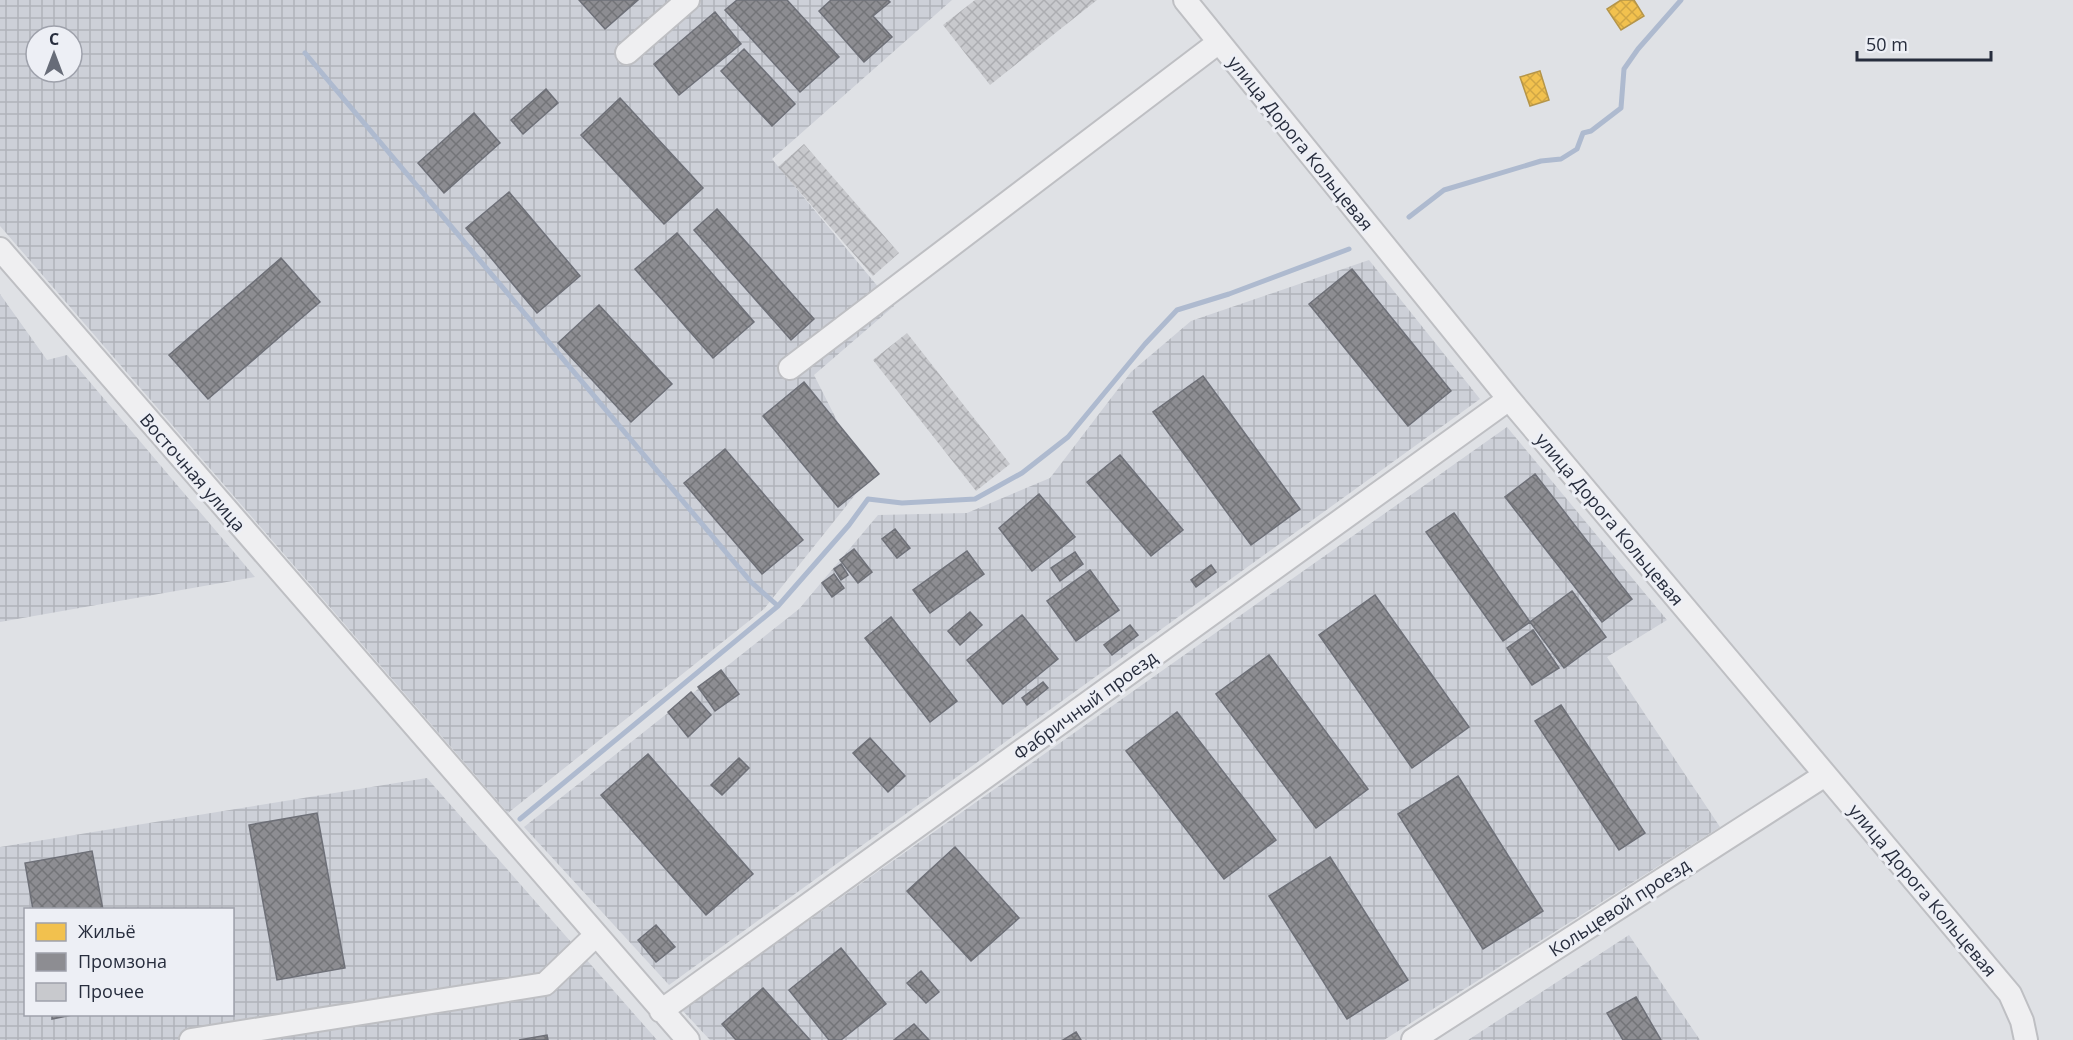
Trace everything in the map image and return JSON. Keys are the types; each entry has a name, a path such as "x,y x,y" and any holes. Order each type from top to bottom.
{"street":[{"path":"627,53 688,0"},
{"name":"улица Дорога Кольцевая","path":"1185,0 1509,399 2010,994 2022,1021 2026,1040"},
{"path":"790,368 1219,42"},
{"name":"Восточная улица","path":"0,249 688,1040"},
{"name":"Фабричный проезд","path":"661,1011 1509,399"},
{"name":"Кольцевой проезд","path":"1413,1040 1826,775"},
{"path":"191,1040 545,984 596,936"}],"shaded area":[{"path":"0,0 952,0 772,159 894,306 814,375 867,480 764,609 508,813 0,226"},
{"path":"1369,260 1480,399 669,985 524,827 799,609 878,515 967,513 1050,478 1131,372 1191,321"},
{"path":"0,294 47,360 67,355 255,577 0,622"},
{"path":"1507,427 1667,620 1607,657 1720,827 1384,1040 710,1040 682,1010"},
{"path":"427,778 657,1040 0,1040 0,847"},
{"path":"1629,935 1700,1040 1468,1040"}],"building: Жильё":[{"path":"1621,0 1634,0 1644,16 1621,30 1607,9"},
{"path":"1540,71 1549,100 1530,106 1520,77"}],"building: Промзона":[{"path":"579,0 638,0 605,29"},
{"path":"737,0 787,0 839,57 800,92 725,10"},
{"path":"831,0 888,0 890,2 873,16 892,37 864,62 819,11"},
{"path":"715,12 741,44 679,95 654,64"},
{"path":"744,49 795,104 772,126 721,71"},
{"path":"546,89 558,103 523,134 511,120"},
{"path":"620,98 703,188 664,224 581,135"},
{"path":"474,113 500,143 444,193 418,163"},
{"path":"509,192 580,276 537,313 466,228"},
{"path":"717,209 814,319 791,340 694,230"},
{"path":"677,233 754,322 713,358 635,269"},
{"path":"281,258 320,302 208,399 169,355"},
{"path":"1352,269 1451,391 1408,426 1309,304"},
{"path":"599,305 672,384 631,422 558,343"},
{"path":"1203,376 1300,509 1251,545 1153,412"},
{"path":"804,382 879,474 838,507 763,416"},
{"path":"725,449 803,540 762,574 684,483"},
{"path":"1120,455 1183,530 1151,556 1087,482"},
{"path":"1535,474 1632,599 1602,622 1505,497"},
{"path":"1039,494 1075,537 1032,571 999,528"},
{"path":"1454,513 1530,622 1503,641 1426,532"},
{"path":"895,529 910,548 897,558 882,539"},
{"path":"854,549 872,572 858,583 840,560"},
{"path":"967,551 984,574 930,613 913,590"},
{"path":"1075,552 1083,564 1060,581 1051,568"},
{"path":"841,564 848,575 841,580 834,569"},
{"path":"1211,565 1216,572 1196,587 1191,580"},
{"path":"1090,570 1119,610 1076,641 1047,601"},
{"path":"834,574 844,588 832,597 822,583"},
{"path":"1572,591 1606,637 1564,668 1530,622"},
{"path":"1375,595 1469,727 1412,768 1319,635"},
{"path":"970,612 982,625 960,645 948,631"},
{"path":"1022,615 1058,659 1003,704 967,660"},
{"path":"891,617 957,701 930,722 865,638"},
{"path":"1130,625 1138,635 1112,655 1104,645"},
{"path":"1533,630 1559,668 1532,685 1507,648"},
{"path":"1269,655 1368,789 1316,828 1216,694"},
{"path":"721,670 739,694 715,711 698,687"},
{"path":"1043,682 1048,688 1027,705 1022,698"},
{"path":"691,692 711,715 688,737 668,712"},
{"path":"1561,705 1645,833 1619,850 1535,721"},
{"path":"1177,712 1276,840 1224,879 1126,751"},
{"path":"870,738 905,776 888,792 853,753"},
{"path":"648,754 753,874 706,915 601,795"},
{"path":"739,758 749,768 722,795 711,785"},
{"path":"1458,776 1543,911 1483,949 1398,814"},
{"path":"317,813 345,968 277,980 249,825"},
{"path":"955,847 1019,918 971,961 907,891"},
{"path":"92,851 103,908 33,908 25,863"},
{"path":"1330,857 1408,980 1347,1019 1269,896"},
{"path":"656,925 675,947 656,962 638,940"},
{"path":"841,948 886,1004 841,1040 829,1040 789,990"},
{"path":"921,971 939,992 926,1003 907,983"},
{"path":"763,988 810,1040 736,1040 722,1024"},
{"path":"1636,997 1661,1040 1623,1040 1607,1013"},
{"path":"914,1024 929,1040 894,1040"},
{"path":"1076,1032 1081,1040 1063,1040"},
{"path":"547,1035 548,1040 519,1040"}],"building: Прочее":[{"path":"975,0 1097,0 990,85 943,25"},
{"path":"804,144 899,253 873,276 778,167"},
{"path":"907,333 1010,464 976,491 873,360"}],"waterway":[{"path":"1409,217 1444,190 1541,161 1561,159 1577,149 1583,133 1591,131 1621,108 1624,69 1638,49 1681,0"},
{"path":"305,53 751,582 778,606 520,819"},
{"path":"778,606 849,525 868,499 902,503 975,499 1022,473 1068,437 1145,344 1177,310 1229,294 1349,249"}]}
